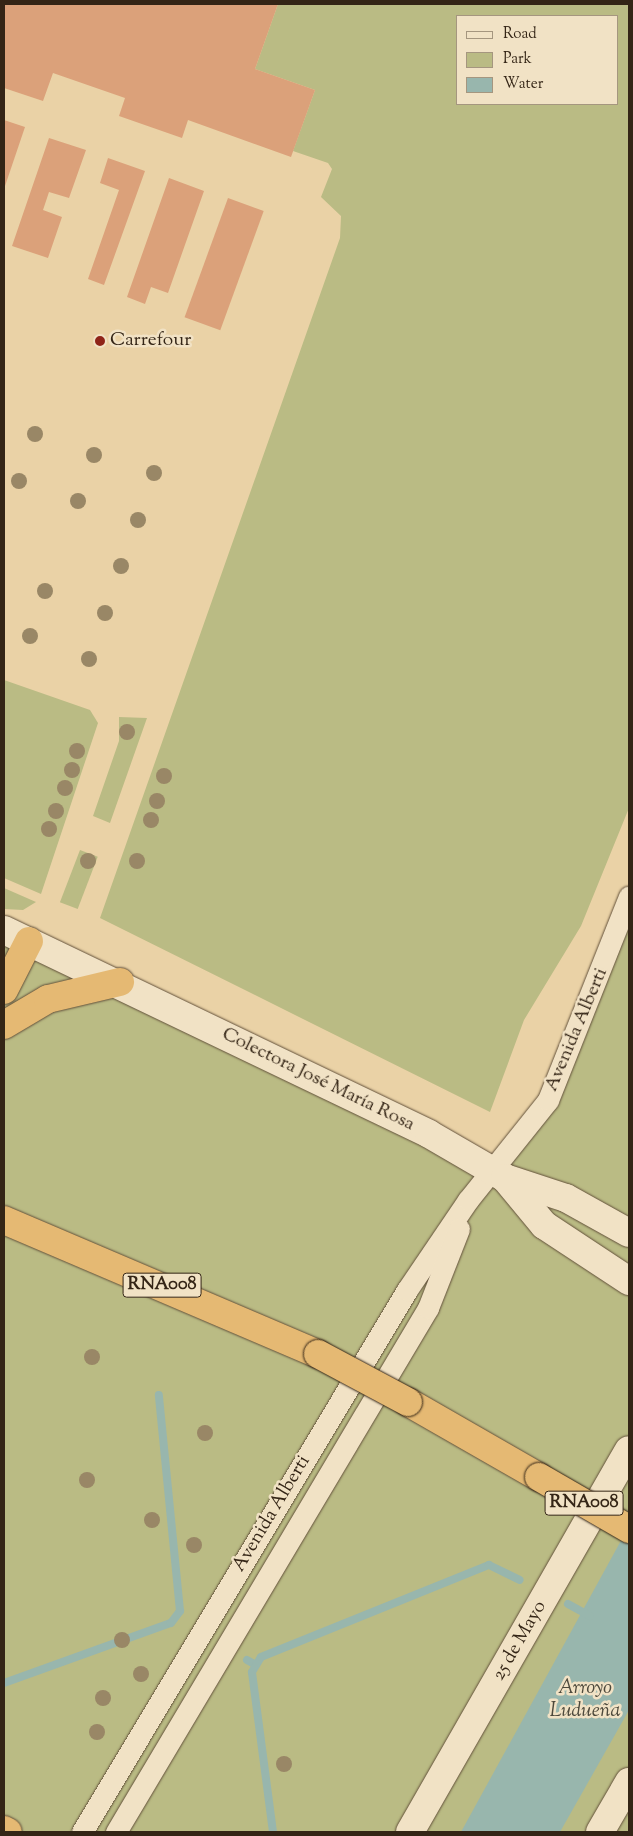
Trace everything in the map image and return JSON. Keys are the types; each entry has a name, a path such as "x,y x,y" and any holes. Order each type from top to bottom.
{"highway":[{"path":"4,990 29,941"},
{"path":"4,1025 48,1000 120,982"},
{"name":"RNA008","path":"4,1220 318,1354 408,1402 629,1529"},
{"path":"4,1830 8,1832"}],"main road":[{"name":"Colectora José María Rosa","path":"4,930 120,982 498,1174 566,1198 629,1233"},
{"path":"498,1174 544,1225 629,1281"},
{"name":"25 de Mayo","path":"410,1832 629,1450"},
{"path":"600,1832 629,1782"}],"street":[{"name":"Avenida Alberti","path":"82,1832 397,1307 468,1200 498,1174 556,1086 629,896"},
{"name":"Avenida Alberti","path":"116,1832 428,1308 468,1200"}],"green space":[{"path":"278,4 629,4 629,808 581,926 524,1020 490,1112 100,918 340,238 341,216 321,197 332,169 328,163 293,151 315,90 255,69"},
{"path":"4,680 90,710 98,723 41,894 4,878"},
{"path":"119,717 147,718 110,823 93,816 119,741"},
{"path":"80,850 98,857 78,909 60,902"},
{"path":"4,888 36,902 23,910 4,909"},
{"path":"629,896 629,1832 4,1832 4,930 491,1169 548,1100"}],"water":[{"name":"Arroyo Ludueña","path":"629,1526 629,1710 560,1832 461,1832"}],"building":[{"path":"4,4 278,4 255,69 315,90 291,157 188,120 182,138 119,116 125,98 53,73 43,101 4,88"},
{"path":"4,120 25,127 4,189"},
{"path":"49,138 86,150 69,198 49,192 43,210 62,217 48,258 12,246"},
{"path":"108,158 145,171 104,285 88,279 119,190 100,183"},
{"path":"169,178 204,191 168,293 151,287 145,304 127,297"},
{"path":"228,198 264,211 220,330 185,317"}],"waterway":[{"path":"4,1683 171,1623 180,1611 159,1395"},
{"path":"273,1832 252,1672 261,1657 489,1565 520,1580"},
{"path":"568,1604 590,1616"},
{"path":"247,1660 256,1665"}],"place":[{"name":"Carrefour","path":"100,341"}]}
